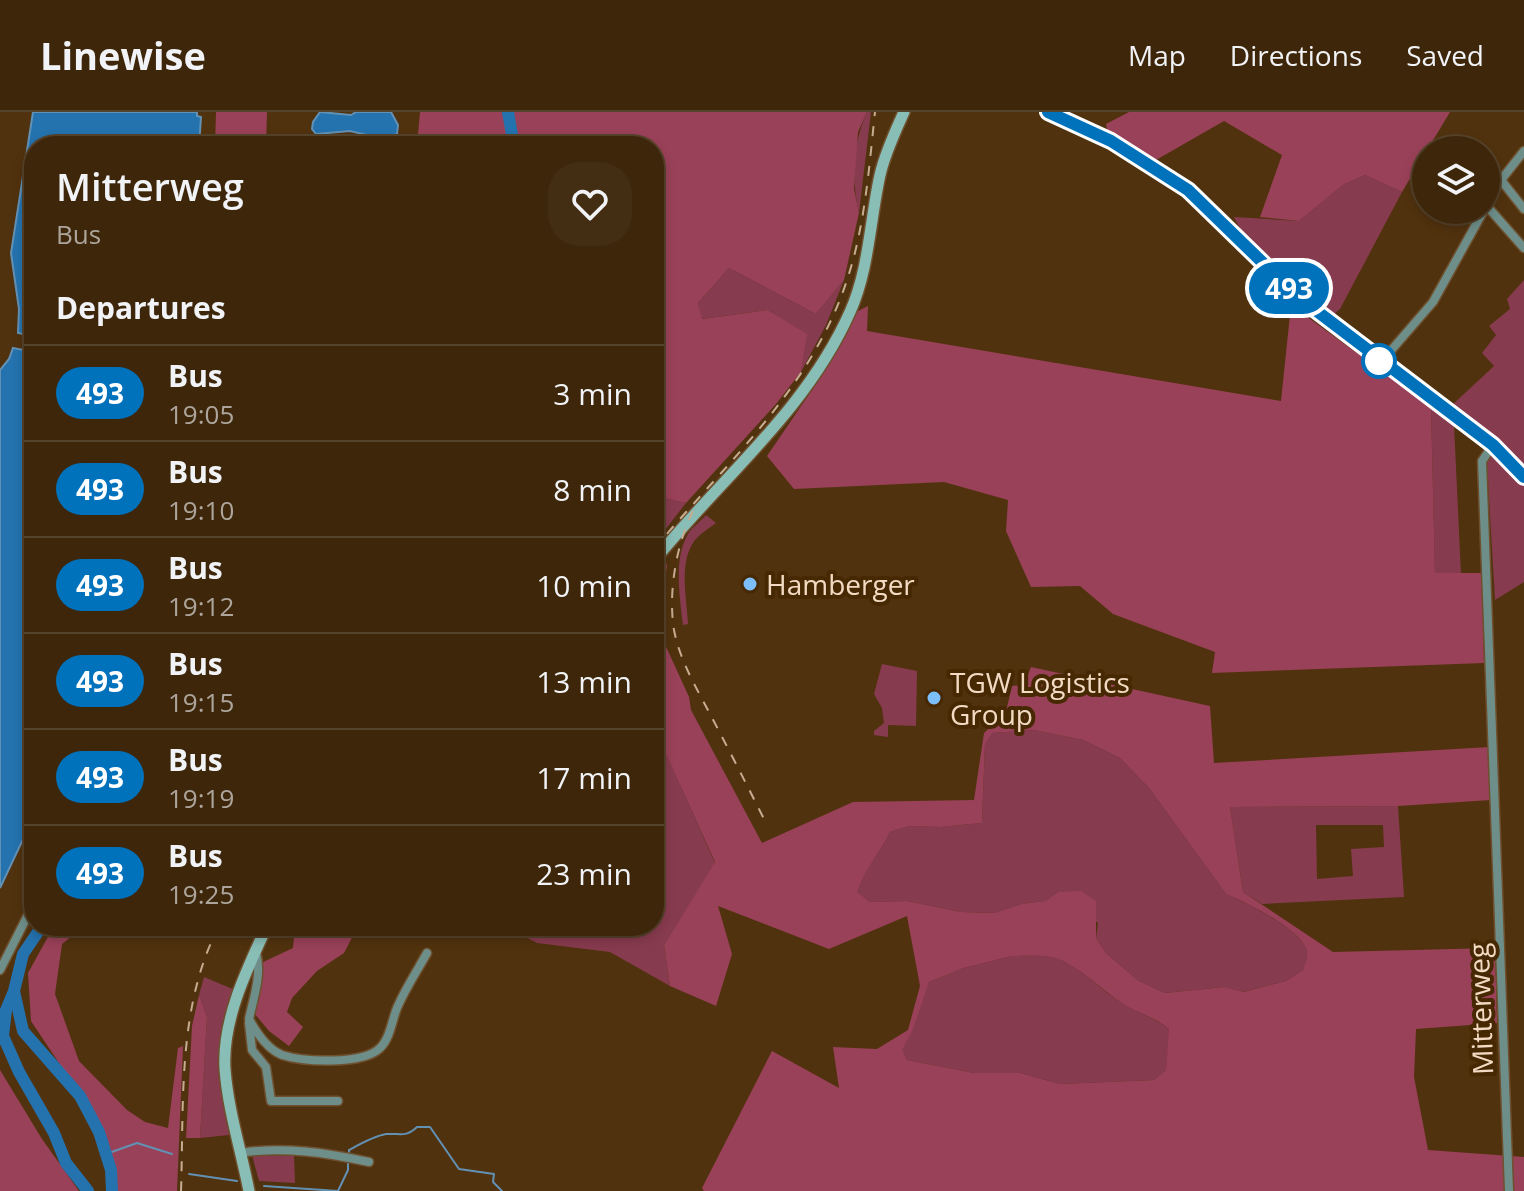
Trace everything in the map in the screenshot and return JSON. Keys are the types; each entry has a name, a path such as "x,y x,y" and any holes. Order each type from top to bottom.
{"main road":[{"path":"664,550 795,404 839,334 852,310 881,172 904,112"},
{"path":"249,1191 230,1106 225,1066 240,988 262,936"}],"street":[{"path":"1048,112 1111,141 1188,190 1297,296 1493,445 1524,477"},
{"path":"1524,151 1501,180 1524,209"},
{"path":"1500,223 1524,248"},
{"path":"1381,362 1433,302 1476,224"},
{"name":"Mitterweg","path":"1493,445 1482,461 1509,1191"},
{"path":"0,970 24,923"},
{"path":"255,951 259,964 249,1019 252,1050 266,1067 271,1101 338,1101"},
{"path":"249,1019 264,1042 280,1054 308,1059 351,1059 368,1054 383,1046 396,1011 427,953"},
{"path":"241,1153 296,1152 369,1162"}],"shaded area":[{"path":"216,112 267,112 266,136 215,136"},
{"path":"420,112 867,112 858,132 854,189 859,213 844,280 816,314 729,268 698,303 702,319 768,310 807,334 801,372 686,503 664,498 664,136 418,136"},
{"path":"867,112 871,112 859,213 855,161"},
{"path":"1129,112 1450,112 1436,136 1412,136 1412,175 1402,192 1365,175 1343,185 1299,221 1260,217 1282,155 1224,121 1156,160 1108,134 1106,124"},
{"path":"1365,175 1402,192 1340,309 1333,315 1264,257 1234,217 1299,221 1343,185"},
{"path":"729,268 816,314 844,280 826,325 801,372 806,334 768,310 701,319 698,303"},
{"path":"1524,280 1524,467 1451,406 1494,366 1482,353 1496,335 1489,326 1510,309 1507,299"},
{"path":"1291,305 1431,407 1435,573 1482,573 1484,663 1212,673 1215,652 1113,614 1080,586 1031,587 1006,531 1008,500 944,482 794,489 767,456 829,365 856,312 868,306 867,331 1281,401"},
{"path":"1431,407 1454,425 1461,574 1435,574"},
{"path":"1493,453 1524,485 1524,582 1495,600 1487,463 1484,461 1487,454"},
{"path":"664,498 686,503 664,531"},
{"path":"706,515 716,523 697,538 690,549 685,570 688,624 683,625 680,555 688,534"},
{"path":"665,559 667,566 664,585"},
{"path":"664,642 689,697 691,710 762,843 853,802 974,800 984,733 1006,712 1012,686 1024,685 1031,667 1210,706 1214,763 1490,747 1491,800 1398,806 1230,807 1243,892 1333,952 1495,948 1497,1023 1416,1029 1414,1077 1428,1150 1524,1157 1524,1191 704,1191 702,1188 772,1051 839,1088 833,1047 877,1049 908,1030 920,986 907,916 829,949 718,906 732,954 716,1006 670,986 664,945 715,862 664,749","holes":["1034,730 1083,740 1120,758 1149,788 1226,894 1272,918 1296,935 1307,954 1303,970 1286,981 1243,992 1224,987 1165,993 1139,981 1106,953 1096,938 1096,901 1081,891 1058,892 1045,901 1021,904 994,913 961,912 907,901 870,902 857,892 890,832 909,826 982,823 985,744 992,733","1012,956 1046,956 1078,970 1120,1002 1169,1029 1166,1070 1154,1080 1060,1084 1020,1073 974,1073 907,1060 902,1050 913,1029 929,982 964,968"]},
{"path":"882,664 917,671 916,726 888,725 888,737 874,735 874,731 884,723 882,708 874,694"},
{"path":"1034,730 1083,740 1120,758 1149,788 1226,894 1273,918 1304,944 1307,954 1303,970 1286,981 1242,992 1223,987 1165,993 1139,981 1106,953 1096,938 1098,923 1058,892 1045,901 1021,904 994,913 961,912 907,901 870,902 856,892 890,832 909,826 982,823 985,744 991,733"},
{"path":"664,748 715,863 664,945 670,986 610,952 537,943 523,936 664,936"},
{"path":"1398,806 1404,897 1262,904 1243,892 1230,807","holes":["1316,825 1383,825 1384,847 1351,849 1353,876 1317,879"]},
{"path":"48,936 72,936 62,944 55,994 79,1061 127,1110 145,1122 168,1128 178,1048 183,1046 177,1191 117,1191 117,1170 79,1093 31,1021 28,973"},
{"path":"294,936 353,936 344,953 317,971 292,998 287,1012 303,1027 289,1046 269,1031 254,1013 259,964 293,948"},
{"path":"1012,956 1046,956 1060,960 1120,1002 1170,1030 1166,1070 1154,1080 1060,1084 1020,1073 974,1073 907,1060 901,1050 929,982 964,968"},
{"path":"204,977 235,990 223,1088 229,1135 200,1138 207,1017 199,995"},
{"path":"199,995 207,1017 200,1138 186,1138 192,1026"},
{"path":"0,1070 42,1139 79,1191 0,1191"},
{"path":"252,1155 294,1156 295,1183 259,1181"}],"water":[{"path":"33,112 197,112 197,116 201,117 200,136 29,136"},
{"path":"320,112 351,115 356,112 391,112 398,125 397,134 371,136 350,131 316,134 312,129"},
{"path":"24,170 24,334 18,333 19,309 11,253"},
{"path":"13,348 24,350 24,837 0,888 0,370"}],"waterway":[{"path":"508,112 512,136"},
{"path":"35,936 23,954 14,991 23,1031 80,1096 99,1132 111,1170 112,1191"},
{"path":"14,991 6,1010 3,1036 19,1072 54,1133 66,1163 88,1191"},
{"path":"349,1156 349,1150 377,1136 406,1134 417,1127 430,1127 459,1169 494,1174 493,1182 502,1191"},
{"path":"106,1154 137,1143 172,1154"},
{"path":"338,1191 348,1163"},
{"path":"189,1174 237,1181"},
{"path":"264,1186 338,1191"}],"railway":[{"path":"664,538 764,423 812,356 832,319 858,239 875,112"},
{"path":"693,511 675,569 672,601 674,630 689,674 766,823"},
{"path":"181,1191 183,1090 189,1022 205,957 214,936"}],"bus line":[{"name":"493","path":"1048,112 1111,141 1188,190 1297,296 1493,445 1524,477"}],"place":[{"name":"Hamberger","path":"750,584"},
{"name":"TGW Logistics Group","path":"934,698"}]}
